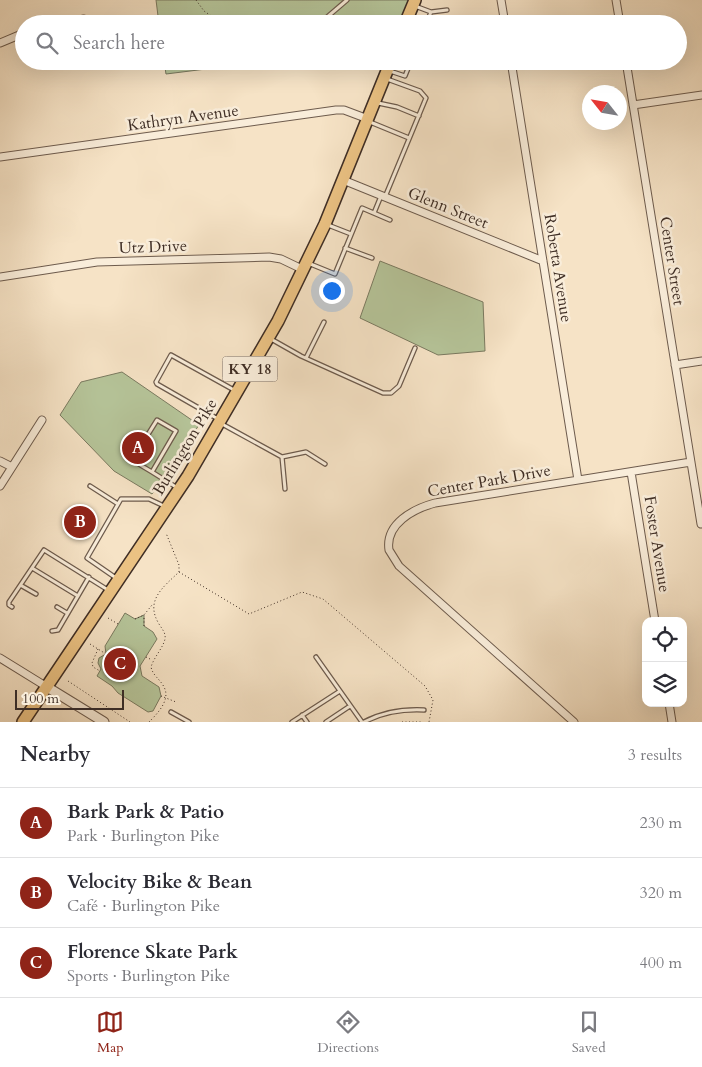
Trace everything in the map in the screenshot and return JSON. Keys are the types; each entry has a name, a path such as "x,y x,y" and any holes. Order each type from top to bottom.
{"main road":[{"path":"409,15 414,2"},
{"name":"Burlington Pike","path":"23,722 168,507 268,338 306,267 387,70"}],"street":[{"path":"501,0 504,15"},
{"path":"616,0 618,15"},
{"path":"0,43 15,37"},
{"name":"Roberta Avenue","path":"512,70 578,480"},
{"name":"Center Street","path":"627,70 701,524"},
{"path":"633,105 702,95"},
{"name":"Kathryn Avenue","path":"0,157 336,110 344,110 367,120"},
{"name":"Glenn Street","path":"343,180 543,261"},
{"name":"Utz Drive","path":"0,277 97,262 268,257 306,267"},
{"path":"676,365 702,361"},
{"path":"0,486 42,420"},
{"path":"0,461 12,467"},
{"name":"Center Park Drive","path":"574,722 399,566 389,550 388,543 392,532 402,519 424,506 691,462"},
{"name":"Foster Avenue","path":"631,472 654,617"},
{"path":"0,658 104,722"},
{"path":"670,707 672,722"}],"lane":[{"path":"330,15 347,0"},
{"path":"414,2 431,12 448,10"},
{"path":"374,213 426,98 424,94 388,70"},
{"path":"390,70 405,76 407,70"},
{"path":"375,102 390,107 397,107 419,116"},
{"path":"367,120 409,138"},
{"path":"306,267 335,274 362,208 390,220"},
{"path":"325,224 351,234"},
{"path":"345,248 372,258"},
{"path":"306,358 324,322"},
{"path":"268,338 306,358 383,393 391,393 399,386 415,348"},
{"path":"237,391 171,355 156,382 282,458 306,452 325,464"},
{"path":"152,472 176,432 157,420 132,460 179,489"},
{"path":"282,458 285,489"},
{"path":"90,486 118,504"},
{"path":"119,580 87,558 121,499 149,499 168,507"},
{"path":"12,607 9,605 10,602 44,550 110,592"},
{"path":"32,568 78,596"},
{"path":"52,631 58,630 89,577"},
{"path":"22,586 36,594"},
{"path":"57,607 67,613"},
{"path":"316,657 363,722 375,716 405,709 424,710"},
{"path":"292,722 340,690"},
{"path":"326,722 350,706"},
{"path":"171,712 189,722"},
{"path":"302,715 307,722"}],"path":[{"path":"196,0 204,11 210,15"},
{"path":"135,620 144,615 157,594 179,572 179,565 166,533"},
{"path":"179,572 249,614 302,592 323,599 425,686 433,700 429,722"},
{"path":"149,722 165,698 163,686 152,672 153,660 165,639 165,632 154,615 152,604"},
{"path":"144,615 144,626"},
{"path":"108,618 118,624"},
{"path":"90,644 106,654"},
{"path":"98,649 92,663 93,667 100,671"},
{"path":"146,656 153,660"},
{"path":"68,681 130,722"},
{"path":"161,696 176,702"},
{"path":"402,722 421,722"}],"green space":[{"path":"156,0 415,0 409,15 158,15"},
{"path":"165,70 198,70 166,74"},
{"path":"380,261 483,302 485,351 438,355 360,318"},
{"path":"122,372 199,425 152,494 114,471 60,415 81,382"},
{"path":"125,613 135,619 144,615 144,626 153,632 157,639 140,666 142,676 159,687 161,696 153,711 148,712 118,693 112,686 97,676 101,669 98,663 99,658 106,654 105,646"}],"place":[{"name":"Bark Park & Patio","path":"138,448"},
{"name":"Velocity Bike & Bean","path":"80,522"},
{"name":"Florence Skate Park","path":"120,664"}]}
